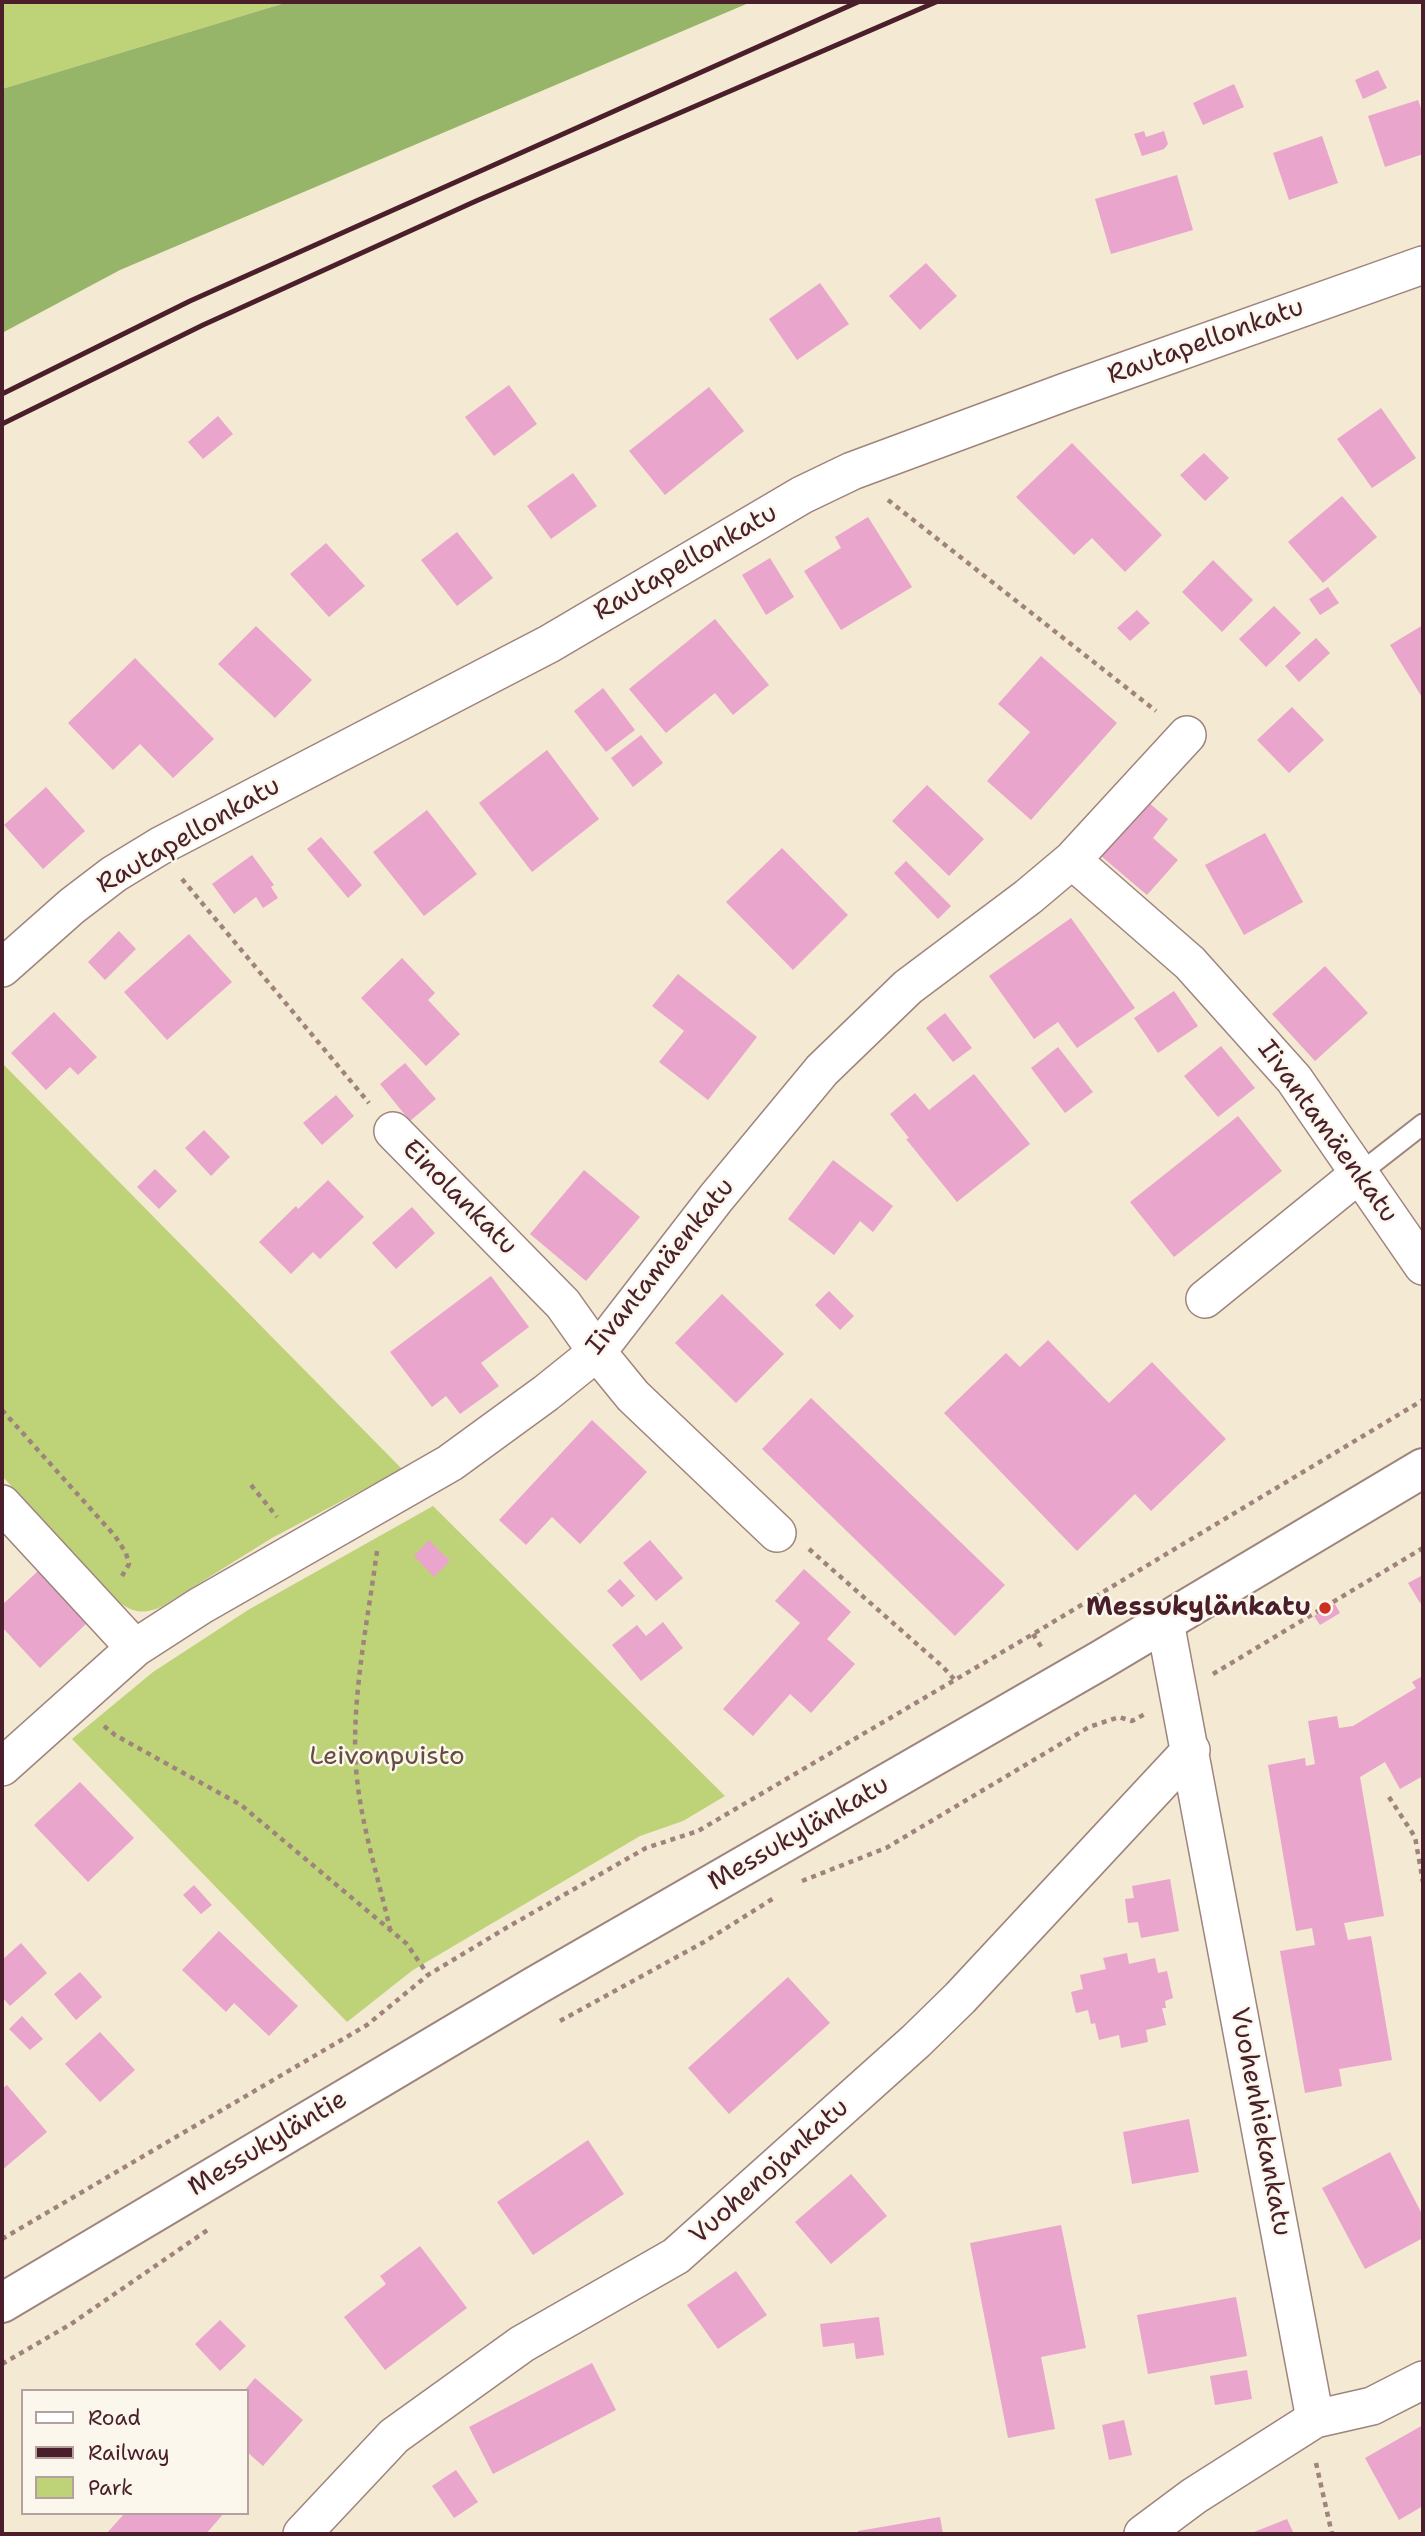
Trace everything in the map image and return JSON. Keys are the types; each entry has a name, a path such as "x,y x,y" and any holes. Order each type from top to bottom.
{"main road":[{"name":"Messukylänkatu","path":"535,1986 1165,1622 1423,1468"},
{"name":"Messukyläntie","path":"2,2303 535,1986"}],"street":[{"name":"Rautapellonkatu","path":"2,968 72,906 114,874 160,846 549,644 803,495 852,471 1145,363 1423,265"},
{"name":"Iivantamäenkatu","path":"2,1767 135,1648 200,1606 450,1464 546,1394 597,1352 716,1198 822,1070 908,986 1028,897 1072,860 1187,735"},
{"name":"Iivantamäenkatu","path":"1072,860 1190,963 1243,1020 1294,1079 1423,1266"},
{"name":"Einolankatu","path":"393,1131 564,1304 597,1352 633,1396 777,1533"},
{"path":"1205,1299 1359,1174"},
{"path":"2,1504 135,1648"},
{"name":"Vuohenhiekankatu","path":"1165,1622 1315,2419"},
{"name":"Vuohenojankatu","path":"302,2534 394,2436 522,2344 676,2256 916,2041 960,1998 1191,1750"},
{"path":"1143,2534 1194,2496 1315,2419 1372,2406 1423,2380"}],"lane":[{"path":"1359,1174 1423,1124"}],"path":[{"path":"852,471 1187,735"},
{"name":"Einolankatu","path":"160,846 227,934 393,1131"},
{"path":"2,2239 367,2025 428,1975 646,1848 698,1831 1423,1400"},
{"path":"2,1410 102,1519 126,1553 130,1564 122,1576 92,1601"},
{"path":"382,1503 362,1658 356,1766 360,1803 390,1930"},
{"path":"777,1533 790,1536 819,1556 954,1679"},
{"path":"797,1883 886,1847 1089,1727 1119,1717 1132,1721 1423,1548"},
{"path":"76,1702 115,1735 241,1805 407,1944 428,1975"},
{"path":"1389,1797 1415,1837 1423,1882"},
{"path":"550,2027 704,1942 786,1891"},
{"path":"2,2364 71,2324 217,2224"},
{"path":"1315,2419 1316,2465 1332,2534"}],"green space":[{"path":"2,2 288,2 2,89"},
{"path":"288,2 751,2 120,270 2,333 2,89"},
{"path":"2,1063 402,1469 272,1538 161,1607 140,1611 120,1603 2,1476"},
{"name":"Leivonpuisto","path":"433,1506 725,1796 683,1821 640,1836 413,1970 347,2022 72,1739 153,1672 248,1610"}],"building":[{"path":"1378,70 1387,88 1363,99 1355,80"},
{"path":"1234,84 1244,107 1203,125 1193,103"},
{"path":"1418,100 1423,114 1423,154 1385,167 1368,116"},
{"path":"1144,131 1146,137 1164,131 1168,144 1164,149 1142,156 1134,134"},
{"path":"1322,136 1338,183 1289,200 1273,153"},
{"path":"1177,175 1193,230 1111,254 1095,199"},
{"path":"926,263 957,296 920,330 889,296"},
{"path":"820,283 849,324 797,360 769,319"},
{"path":"509,385 537,424 494,456 465,417"},
{"path":"709,387 744,431 665,495 629,451"},
{"path":"1381,408 1416,458 1372,488 1337,439"},
{"path":"218,416 233,434 203,459 188,442"},
{"path":"1072,443 1162,535 1125,572 1092,538 1074,555 1016,497"},
{"path":"1204,453 1229,478 1205,501 1180,475"},
{"path":"573,473 597,506 551,539 527,506"},
{"path":"1342,496 1377,537 1323,583 1288,542"},
{"path":"868,517 912,587 841,630 804,571 841,548 835,537"},
{"path":"457,532 493,578 457,606 421,560"},
{"path":"326,543 365,586 329,617 290,574"},
{"path":"770,558 794,597 766,615 742,575"},
{"path":"1213,560 1253,600 1222,632 1182,592"},
{"path":"1328,587 1339,603 1320,615 1309,599"},
{"path":"1274,606 1301,633 1266,667 1239,639"},
{"path":"1137,610 1150,623 1130,641 1117,628"},
{"path":"715,619 769,685 733,715 715,693 666,733 629,689"},
{"path":"1423,625 1423,699 1390,645"},
{"path":"256,626 312,680 275,718 218,664"},
{"path":"1316,638 1330,653 1299,682 1285,666"},
{"path":"1041,656 1117,723 1031,820 987,781 1030,732 998,704"},
{"path":"135,658 214,739 173,778 140,744 113,770 68,723"},
{"path":"603,688 635,730 606,752 574,711"},
{"path":"1292,707 1324,740 1289,773 1257,740"},
{"path":"641,735 663,763 633,787 611,758"},
{"path":"547,750 599,819 532,872 479,803"},
{"path":"927,785 984,839 949,876 892,821"},
{"path":"46,787 85,831 43,869 4,825"},
{"path":"1148,802 1168,819 1153,838 1178,860 1147,895 1101,856"},
{"path":"427,810 477,874 424,916 373,852"},
{"path":"1265,833 1303,902 1244,935 1205,865"},
{"path":"321,837 362,885 348,898 307,849"},
{"path":"782,848 848,915 793,970 726,902"},
{"path":"252,855 274,885 271,887 278,898 263,908 256,897 234,914 212,884"},
{"path":"906,861 951,906 938,919 894,873"},
{"path":"1071,918 1135,1008 1077,1048 1058,1022 1034,1039 989,976"},
{"path":"119,931 136,949 105,980 88,962"},
{"path":"189,934 232,982 167,1040 124,992"},
{"path":"402,958 435,993 428,1000 460,1034 426,1066 361,998"},
{"path":"1325,966 1368,1013 1315,1061 1272,1014"},
{"path":"678,974 757,1037 708,1100 659,1062 684,1031 652,1006"},
{"path":"1174,991 1198,1026 1158,1053 1134,1018"},
{"path":"54,1012 97,1057 78,1075 70,1067 46,1090 11,1053"},
{"path":"945,1013 972,1048 953,1062 926,1028"},
{"path":"1221,1046 1255,1088 1218,1117 1184,1076"},
{"path":"1058,1047 1093,1092 1065,1113 1031,1068"},
{"path":"405,1063 436,1099 410,1121 380,1084"},
{"path":"974,1074 1030,1144 957,1202 906,1139 909,1138 890,1114 915,1093 929,1110"},
{"path":"336,1095 354,1116 322,1145 303,1123"},
{"path":"1238,1116 1282,1171 1174,1257 1130,1202"},
{"path":"204,1130 230,1157 211,1176 185,1148"},
{"path":"833,1160 893,1206 873,1232 860,1221 834,1255 788,1219"},
{"path":"155,1169 177,1191 159,1209 137,1187"},
{"path":"584,1170 640,1217 586,1281 530,1234"},
{"path":"328,1180 364,1217 320,1259 313,1252 291,1274 259,1242"},
{"path":"412,1207 435,1233 396,1269 372,1243"},
{"path":"491,1276 529,1327 481,1363 499,1386 460,1414 446,1396 432,1407 390,1352"},
{"path":"829,1291 854,1316 840,1330 815,1305"},
{"path":"722,1294 784,1354 736,1403 675,1343"},
{"path":"1048,1340 1109,1403 1152,1362 1226,1439 1151,1511 1135,1494 1077,1551 944,1413 1006,1353 1020,1367"},
{"path":"811,1398 1005,1585 955,1636 762,1449"},
{"path":"592,1420 647,1472 580,1544 552,1517 526,1545 499,1520"},
{"path":"429,1540 450,1561 434,1577 414,1556"},
{"path":"650,1540 683,1578 656,1601 623,1563"},
{"path":"804,1569 851,1612 827,1639 855,1664 811,1713 790,1694 753,1736 723,1709 800,1623 775,1601"},
{"path":"38,1571 87,1623 40,1668 2,1627 2,1605"},
{"path":"1423,1575 1423,1601 1420,1603 1408,1583"},
{"path":"620,1579 635,1596 622,1607 607,1591"},
{"path":"1335,1604 1340,1613 1320,1625 1314,1616"},
{"path":"663,1622 683,1648 641,1681 612,1645 637,1625 646,1636"},
{"path":"1423,1676 1423,1776 1400,1789 1385,1762 1360,1777 1384,1916 1344,1923 1348,1940 1371,1936 1392,2060 1339,2069 1342,2086 1305,2093 1280,1951 1315,1945 1312,1928 1296,1931 1268,1765 1305,1758 1306,1766 1315,1764 1308,1721 1337,1716 1339,1728 1353,1726 1416,1688 1412,1682"},
{"path":"80,1782 134,1838 88,1882 34,1825"},
{"path":"1170,1879 1179,1931 1141,1938 1138,1922 1128,1923 1125,1899 1134,1898 1132,1886"},
{"path":"194,1885 212,1905 201,1914 183,1895"},
{"path":"219,1931 298,2006 269,2036 234,2003 226,2012 182,1970"},
{"path":"21,1943 47,1973 10,2006 2,1997 2,1960"},
{"path":"1127,1953 1129,1964 1155,1958 1158,1973 1167,1971 1173,1998 1165,2001 1166,2008 1162,2008 1166,2025 1146,2030 1148,2042 1121,2048 1119,2035 1099,2040 1088,2010 1076,2013 1071,1992 1083,1989 1080,1975 1106,1969 1103,1958"},
{"path":"80,1972 102,1997 76,2020 54,1994"},
{"path":"788,1977 830,2023 729,2114 688,2068"},
{"path":"22,2016 43,2039 30,2050 9,2029"},
{"path":"100,2032 135,2070 100,2102 65,2064"},
{"path":"7,2085 47,2132 2,2170 2,2089"},
{"path":"1189,2119 1199,2172 1132,2184 1123,2132"},
{"path":"588,2140 624,2194 533,2255 497,2202"},
{"path":"1390,2152 1423,2216 1423,2238 1365,2269 1322,2188"},
{"path":"851,2174 887,2216 831,2264 795,2222"},
{"path":"1061,2225 1086,2348 1041,2357 1055,2429 1008,2438 970,2243"},
{"path":"420,2246 467,2308 385,2370 344,2317 386,2284 380,2276"},
{"path":"736,2271 767,2315 718,2349 687,2305"},
{"path":"1236,2297 1247,2356 1148,2374 1137,2315"},
{"path":"879,2317 884,2355 856,2359 854,2343 823,2347 820,2324"},
{"path":"220,2320 246,2346 220,2371 195,2344"},
{"path":"592,2363 616,2410 493,2474 469,2427"},
{"path":"1247,2370 1252,2399 1215,2405 1210,2376"},
{"path":"255,2378 303,2420 263,2466 248,2453 248,2389 246,2389"},
{"path":"1124,2420 1132,2455 1109,2460 1102,2425"},
{"path":"1423,2425 1423,2506 1399,2520 1365,2458"},
{"path":"456,2470 478,2502 454,2518 432,2486"},
{"path":"123,2515 222,2515 206,2534 106,2534"},
{"path":"940,2517 943,2534 858,2534 858,2531"},
{"path":"1287,2519 1294,2534 1249,2534"}],"railway":[{"path":"2,394 190,301 858,2"},
{"path":"2,424 203,325 476,201 936,2"}],"place":[{"name":"Messukylänkatu","path":"1325,1608"}]}
